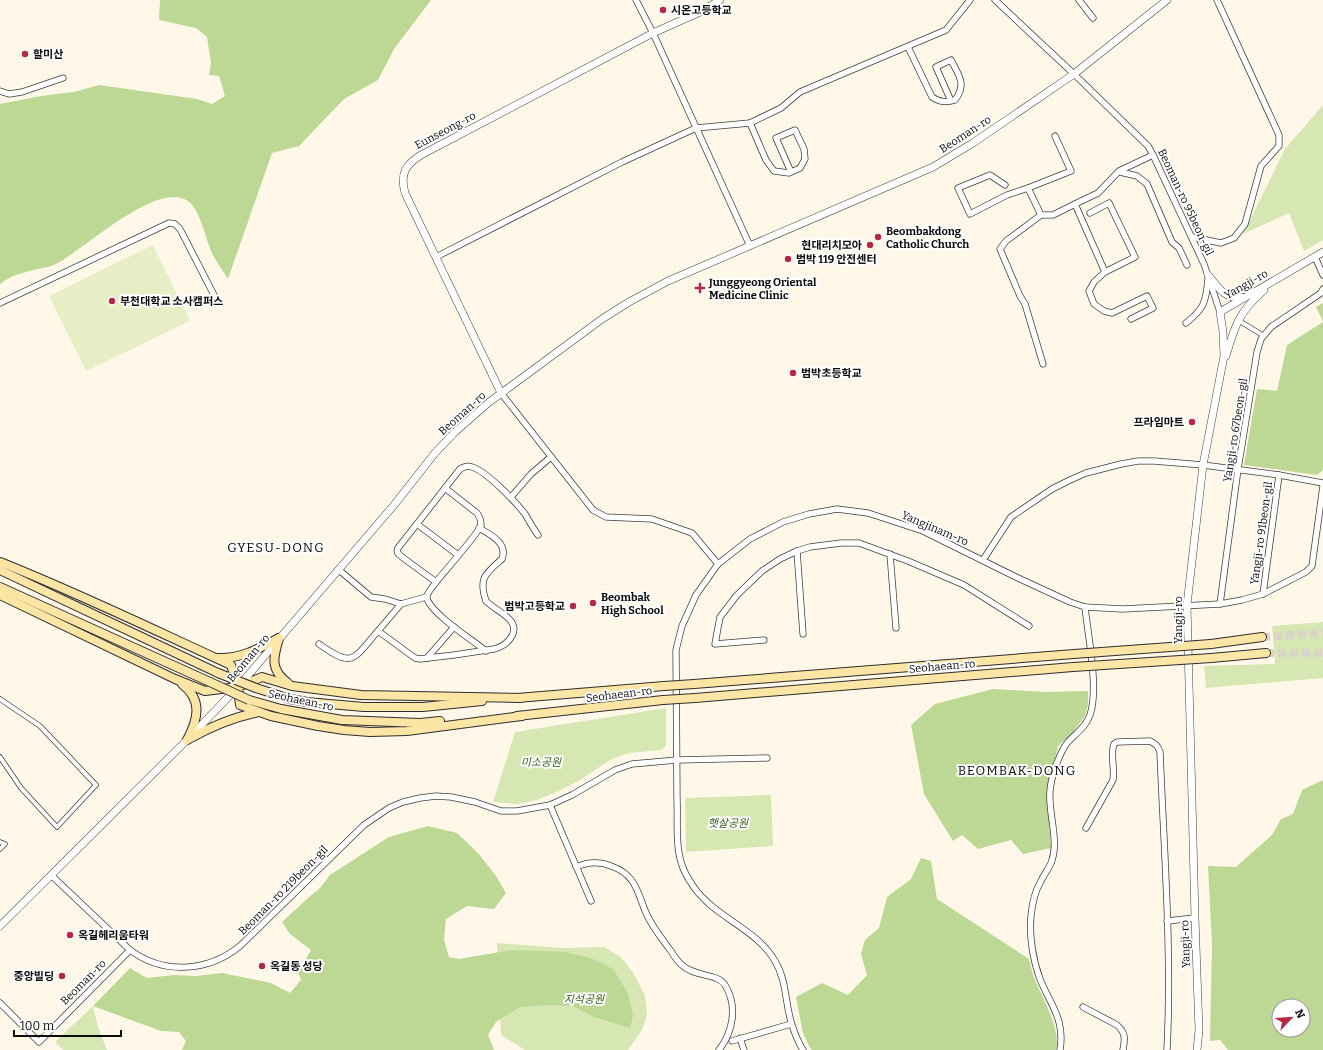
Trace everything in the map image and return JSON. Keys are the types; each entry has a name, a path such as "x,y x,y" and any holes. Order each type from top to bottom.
{"main road":[{"path":"0,562 41,578 231,665 238,687 240,705 271,716 318,726 370,732 407,731 522,716"},
{"name":"Seohaean-ro","path":"0,570 218,673 256,688 290,699 307,702 364,707 423,707 664,686 1211,644 1262,637"},
{"name":"Seohaean-ro","path":"0,587 249,700 287,710 342,720 361,721 420,723 522,716 663,700 1266,653"},
{"path":"0,596 205,691 238,687 262,677 292,686 361,695 521,698"},
{"path":"215,658 244,655 279,638"},
{"path":"279,638 274,658 276,672 281,678 292,686"},
{"path":"175,678 188,689 196,703 197,711 195,720 187,740"},
{"path":"187,740 231,719 258,712"}],"street":[{"path":"636,0 653,33 750,246"},
{"name":"Eunseong-ro","path":"501,393 405,193 403,186 404,174 410,163 653,33 700,12 720,0"},
{"path":"436,257 622,162 696,128 750,123 781,108 800,92 946,30 970,0"},
{"name":"Beoman-ro 95beon-gil","path":"995,0 1148,146 1192,237 1208,275 1220,312"},
{"path":"1079,0 1093,18"},
{"name":"Beoman-ro","path":"0,926 187,740 238,687 394,505 435,453 464,424 501,393 596,323 629,302 668,281 933,167 973,143 1074,74 1167,0"},
{"path":"1192,237 1222,243 1234,238 1245,224 1260,166 1279,146 1279,135 1217,0"},
{"path":"908,47 932,97 939,102 945,102 951,101 955,100 960,94 962,86 951,60 936,67 951,101"},
{"path":"0,92 9,94 22,92 63,78"},
{"path":"750,123 766,160 774,171 789,173 800,168 805,159 804,149 795,130 776,138 791,172"},
{"path":"1005,185 990,175 958,188 970,214 1006,195 1071,171 1054,136"},
{"path":"1043,364 1026,304 1020,296 1000,249 1006,241 1041,216 1053,215 1098,193 1119,172 1153,155"},
{"path":"1119,172 1137,176 1147,184 1172,242 1179,248 1187,265"},
{"path":"1028,188 1041,216"},
{"path":"1090,213 1110,203 1134,257 1105,272 1094,282 1089,291 1094,304 1104,311 1112,312 1147,296 1153,308 1131,319"},
{"path":"1075,204 1105,272"},
{"path":"0,303 164,225 172,223 180,229 215,297"},
{"name":"Yangji-ro","path":"1197,1050 1199,1030 1187,605 1203,465 1224,356 1220,312 1323,252"},
{"path":"1315,257 1323,275"},
{"path":"1208,275 1219,289 1228,296 1236,298 1248,295"},
{"name":"Beoman-ro 95beon-gil","path":"1186,323 1201,310 1205,300 1208,275"},
{"path":"1219,379 1238,320 1244,310 1275,280"},
{"name":"Yangji-ro 67beon-gil","path":"1220,604 1238,468 1257,352 1261,339 1271,327 1321,293 1323,290"},
{"path":"1238,320 1264,336"},
{"name":"Beoman-ro","path":"501,393 593,510 606,517 652,519 692,533 718,564"},
{"path":"510,497 531,474 551,457"},
{"name":"Yangji-ro 91beon-gil","path":"982,560 1011,517 1052,489 1070,480 1103,468 1138,461 1203,465 1238,468 1323,485"},
{"path":"436,582 398,554 397,551 460,469 471,466 480,471 510,497 525,514 538,535"},
{"name":"Yangji-ro 91beon-gil","path":"1263,594 1279,475"},
{"name":"Yangjinam-ro","path":"803,1050 797,1040 791,1024 782,977 776,962 769,951 759,940 705,900 694,887 682,865 678,837 676,650 682,626 694,599 718,564 750,539 783,522 809,514 838,509 868,513 923,531 1018,578 1070,602 1085,607 1123,609 1220,604 1263,594 1306,572 1312,566 1323,485"},
{"path":"426,598 427,594 481,524 477,513 445,488"},
{"path":"417,524 458,555"},
{"path":"378,631 414,658 427,658 486,650 501,647 507,643 515,630 514,625 511,620 486,601 483,586 484,577 488,570 502,559 504,549 501,544 479,528"},
{"path":"764,640 715,644 720,617 737,595 762,571 780,559 810,547 840,543 859,543 890,554 964,585 1029,626"},
{"path":"797,551 803,634"},
{"path":"890,554 896,628"},
{"path":"339,570 371,597 385,599 401,604 426,598"},
{"path":"426,598 435,610 454,627 486,650"},
{"path":"319,644 335,656 349,659 360,652 401,604"},
{"path":"1060,1050 1062,1040 1060,1022 1040,979 1031,933 1031,916 1034,899 1040,882 1052,860 1054,850 1050,791 1054,774 1061,754 1067,743 1082,728 1090,717 1093,706 1094,686 1085,607"},
{"path":"427,658 454,627"},
{"path":"0,699 40,726 96,785 57,827 21,788 0,757"},
{"path":"1086,828 1113,780 1115,771 1112,748 1114,744 1117,742 1150,741 1155,743 1160,752 1168,921 1169,1020 1167,1050"},
{"name":"Beoman-ro 219beon-gil","path":"51,875 130,950 148,961 177,968 203,966 233,952 364,825 382,812 403,802 436,796 451,797 508,812 550,805 572,796 615,770 638,763 677,760 767,758"},
{"path":"550,805 591,901"},
{"path":"0,842 5,844 0,849"},
{"path":"576,867 589,863 603,863 625,872 631,878 636,887 648,916 656,930 680,964 694,973 716,978 725,984 732,1002 733,1011 729,1034 719,1050"},
{"path":"1168,921 1195,918"},
{"name":"Beoman-ro","path":"0,1003 39,1042 130,950"},
{"path":"1083,1007 1122,1029 1125,1037 1123,1050"},
{"path":"732,1040 791,1024"},
{"path":"740,1038 744,1050"}],"green space":[{"path":"160,0 431,0 394,49 378,80 344,99 299,146 272,153 228,279 215,260 196,211 188,201 175,197 158,200 140,208 121,219 56,264 20,274 0,284 0,104 41,96 74,92 99,85 197,99 212,104 225,96 219,76 209,75 211,63 207,37 196,28 159,20"},
{"path":"1323,105 1323,240 1304,251 1289,213 1243,234 1285,149"},
{"path":"153,245 190,321 86,371 49,296"},
{"path":"1323,303 1323,321 1316,307"},
{"path":"1323,322 1323,470 1317,475 1244,465 1257,389 1277,391 1287,345"},
{"path":"1323,622 1323,678 1206,688 1204,666 1275,664 1272,626"},
{"path":"993,689 1045,692 1088,691 1088,705 1085,716 1073,732 1058,746 1047,791 1051,848 1023,854 1011,840 978,849 962,835 953,841 924,794 911,725 935,704"},
{"name":"미소공원","path":"666,708 666,746 661,750 629,753 610,760 580,780 537,800 518,804 493,802 515,732"},
{"path":"1323,780 1323,1050 1228,1050 1220,1040 1210,1041 1212,944 1208,866 1236,867 1272,835 1281,819 1293,814 1302,790"},
{"name":"햇살공원","path":"771,795 773,846 686,852 685,798"},
{"path":"428,826 457,833 478,853 496,876 506,893 494,909 467,906 446,919 444,940 449,957 459,959 512,950 565,952 591,958 613,969 628,993 633,1016 630,1028 594,1017 573,1006 549,1005 520,1007 496,1022 488,1035 494,1050 182,1050 186,1041 179,1032 161,1031 93,1006 130,968 147,978 174,975 196,976 222,973 271,983 290,993 301,980 298,972 311,950 290,934 282,922 320,888 330,875 389,837"},
{"path":"921,858 931,861 937,899 1029,959 1034,977 1054,1024 1057,1042 1056,1050 812,1050 810,1048 803,1033 796,997 822,983 848,995 867,975 861,954 865,940 879,928 887,897 911,879"},
{"name":"지석공원","path":"497,943 561,948 604,947 621,957 634,974 645,996 647,1015 642,1030 628,1050 525,1050 501,1035"},
{"path":"93,1006 98,1027 107,1050 63,1050 55,1042"}],"tunnel":[{"path":"1262,637 1323,633"},
{"path":"1266,653 1323,653"}],"place":[{"name":"시온고등학교","path":"663,10"},
{"name":"할미산","path":"25,54"},
{"name":"Beombakdong Catholic Church","path":"878,237"},
{"name":"현대리치모아","path":"870,245"},
{"name":"범박 119 안전센터","path":"788,259"},
{"name":"Junggyeong Oriental Medicine Clinic","path":"700,288"},
{"name":"부천대학교 소사캠퍼스","path":"112,301"},
{"name":"범박초등학교","path":"793,373"},
{"name":"프라임마트","path":"1192,422"},
{"name":"Beombak High School","path":"593,603"},
{"name":"범박고등학교","path":"573,606"},
{"name":"옥길헤리움타워","path":"70,935"},
{"name":"옥길동 성당","path":"262,966"},
{"name":"중앙빌딩","path":"62,976"}],"district":[{"name":"GYESU-DONG","path":"276,547"},
{"name":"BEOMBAK-DONG","path":"1017,770"}]}
